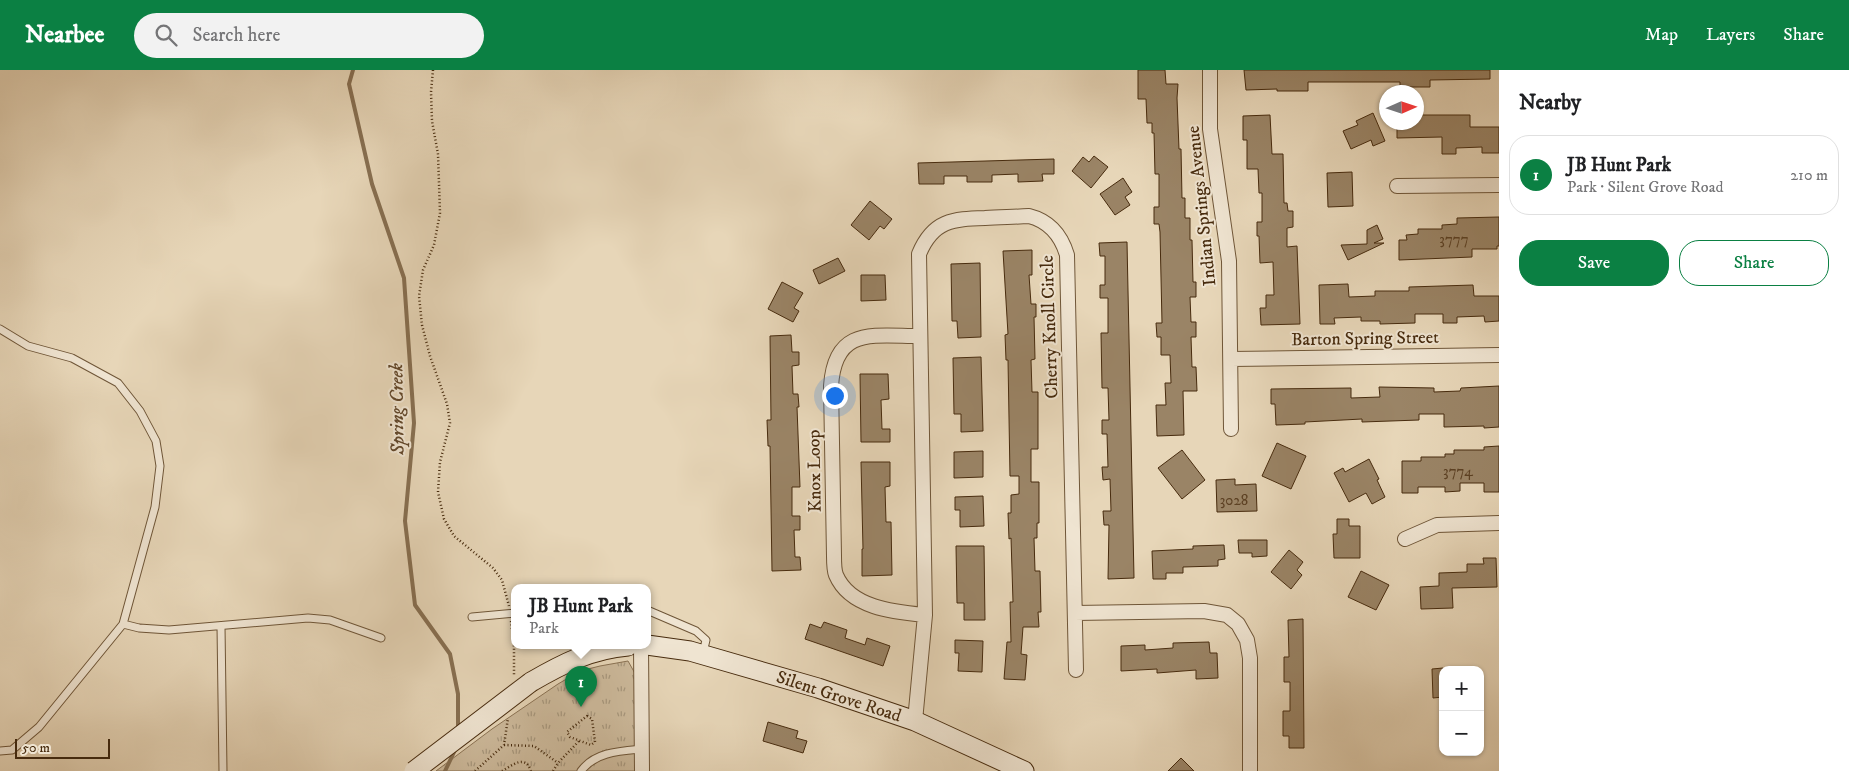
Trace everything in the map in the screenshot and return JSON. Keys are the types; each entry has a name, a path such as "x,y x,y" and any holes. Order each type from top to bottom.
{"street":[{"name":"Indian Springs Avenue","path":"1210,70 1210,129 1229,261 1231,429"},
{"path":"1397,186 1499,185"},
{"name":"Cherry Knoll Circle","path":"915,721 925,616 919,254 930,234 942,224 957,219 1028,216 1040,219 1056,232 1064,244 1067,255 1076,670"},
{"name":"Knox Loop","path":"920,336 874,336 860,338 849,343 836,356 832,370 831,396 836,574 844,588 859,599 874,606 925,616"},
{"name":"Barton Spring Street","path":"1231,359 1499,355"},
{"path":"1405,539 1437,525 1499,523"},
{"path":"1075,613 1204,611 1227,615 1238,624 1248,640 1250,658 1250,771"},
{"name":"Silent Grove Road","path":"651,646 690,651 818,688 915,721 1024,771"},
{"path":"414,771 523,679 592,652 610,649"},
{"path":"641,649 642,771"}],"lane":[{"path":"0,329 28,346 72,358 118,383 140,411 156,441 160,466 155,507 123,624 39,727 12,750 0,750"},
{"path":"651,612 696,631 706,640 703,655"},
{"path":"472,617 511,613"},
{"path":"123,624 139,628 169,630 308,618 330,620 382,638"},
{"path":"221,626 223,771"},
{"path":"581,771 587,762 609,753 642,749"}],"path":[{"path":"433,70 431,92 432,121 438,154 440,213 434,245 423,270 419,296 424,332 430,356 447,404 450,423 440,462 438,492 444,519 454,536 493,568 502,580 511,610"},
{"path":"515,649 523,679"},
{"path":"475,771 504,744 510,711"},
{"path":"584,717 590,717 593,722 595,742 592,745 579,741 570,738 567,732 584,717"},
{"path":"553,771 579,741"},
{"path":"504,744 534,746 558,763"},
{"path":"502,771 517,763 524,762 528,763 531,771"}],"green space":[{"path":"628,661 637,677 638,771 436,771 492,729 580,671"}],"building":[{"path":"1138,70 1165,70 1166,84 1178,84 1182,198 1185,198 1185,218 1190,218 1193,282 1196,282 1196,297 1190,297 1191,322 1196,322 1196,337 1191,337 1192,367 1196,367 1197,391 1183,391 1184,435 1157,436 1156,405 1166,405 1165,383 1171,383 1170,355 1161,355 1161,337 1157,337 1156,323 1162,323 1160,232 1159,224 1154,224 1154,207 1159,207 1159,174 1155,174 1154,133 1152,133 1152,123 1147,123 1146,99 1138,99"},
{"path":"1244,70 1490,70 1490,79 1430,80 1430,87 1424,87 1424,85 1400,85 1400,82 1308,82 1308,91 1246,90"},
{"path":"1373,113 1385,141 1373,146 1371,140 1351,149 1343,131 1358,125 1356,121"},
{"path":"1270,115 1272,154 1283,154 1284,203 1287,203 1288,211 1293,211 1293,227 1287,228 1287,247 1297,246 1300,324 1261,325 1260,308 1266,308 1266,295 1274,295 1273,262 1260,263 1257,222 1262,222 1262,193 1259,193 1258,169 1247,169 1247,140 1243,140 1243,116"},
{"path":"1424,115 1470,115 1470,127 1499,127 1499,153 1482,153 1482,147 1456,148 1456,154 1442,154 1442,137 1397,138 1397,130 1424,130"},
{"path":"1094,156 1108,167 1091,188 1072,171 1083,157 1089,162"},
{"path":"1054,159 1054,174 1042,174 1043,181 1018,182 1018,174 992,175 992,182 967,182 967,176 944,176 944,184 919,184 918,163"},
{"path":"1352,172 1353,206 1328,207 1327,173"},
{"path":"1123,178 1132,192 1125,197 1130,205 1115,215 1100,194"},
{"path":"870,201 892,219 884,229 880,226 869,240 851,225"},
{"path":"1499,217 1499,246 1497,246 1497,249 1472,249 1472,257 1399,260 1399,240 1407,240 1406,235 1418,234 1418,229 1442,229 1442,225 1457,224 1457,218"},
{"path":"1377,225 1383,239 1374,243 1384,243 1348,260 1341,245 1367,244 1367,230"},
{"path":"1127,242 1134,578 1108,579 1109,525 1104,525 1103,511 1111,511 1110,479 1103,480 1102,467 1108,467 1107,434 1102,434 1102,420 1109,420 1108,388 1102,388 1101,333 1108,333 1108,298 1100,298 1100,285 1105,285 1105,256 1100,256 1099,243"},
{"path":"1032,250 1032,275 1029,275 1031,304 1036,304 1036,317 1034,317 1035,359 1031,360 1032,392 1038,392 1038,449 1031,449 1031,482 1039,482 1039,523 1037,523 1037,538 1034,538 1035,571 1040,571 1041,612 1038,612 1039,627 1023,627 1021,654 1027,655 1025,680 1004,679 1007,642 1011,642 1010,602 1013,602 1011,538 1009,539 1008,513 1011,513 1011,495 1019,494 1019,476 1010,476 1008,360 1006,360 1005,335 1008,334 1003,251"},
{"path":"838,258 845,271 819,284 813,270"},
{"path":"980,263 981,337 958,338 957,321 952,321 951,264"},
{"path":"861,275 885,275 886,300 861,301"},
{"path":"782,282 803,293 794,308 799,311 793,322 768,309"},
{"path":"1348,284 1349,297 1375,296 1375,291 1409,291 1409,287 1473,285 1474,296 1499,296 1499,321 1485,322 1484,316 1457,317 1457,323 1443,323 1443,314 1415,314 1415,323 1380,324 1380,321 1361,321 1361,317 1334,318 1335,324 1320,324 1319,285"},
{"path":"791,335 792,352 799,352 799,365 792,366 793,394 798,394 799,407 797,407 800,487 792,487 792,516 800,516 800,530 794,530 795,557 800,557 801,570 772,571 770,446 768,446 767,420 771,420 770,336"},
{"path":"981,357 983,431 961,432 961,414 954,414 953,358"},
{"path":"860,374 888,374 889,399 881,400 882,429 890,429 890,442 861,442"},
{"path":"1499,386 1499,427 1444,427 1444,414 1419,414 1419,420 1362,422 1362,419 1276,425 1275,404 1271,404 1271,389 1351,388 1351,398 1380,397 1379,387 1434,388 1434,392 1460,391 1461,388"},
{"path":"1277,443 1306,456 1291,489 1262,476"},
{"path":"1499,446 1499,492 1484,492 1484,483 1460,483 1460,491 1445,492 1445,487 1418,487 1418,493 1402,493 1402,461 1421,461 1421,457 1445,457 1445,454 1454,454 1454,450 1484,450 1484,447"},
{"path":"1182,450 1205,480 1182,499 1158,468"},
{"path":"983,451 983,477 954,478 954,452"},
{"path":"1369,459 1385,497 1372,504 1366,493 1349,502 1334,473 1343,468 1345,472"},
{"path":"861,462 890,462 890,486 885,487 886,522 891,522 892,575 862,576"},
{"path":"1235,479 1235,485 1256,484 1257,511 1217,512 1216,480"},
{"path":"983,496 984,526 960,527 960,510 955,510 955,497"},
{"path":"1337,519 1349,519 1349,526 1360,526 1360,558 1334,558 1333,534 1337,534"},
{"path":"1238,540 1267,540 1267,556 1252,557 1252,553 1239,553"},
{"path":"1224,545 1225,559 1218,560 1218,566 1183,567 1183,573 1166,573 1166,579 1153,579 1152,551 1193,549 1193,546"},
{"path":"956,546 984,546 985,620 964,620 964,603 957,603"},
{"path":"1289,550 1303,562 1297,570 1302,575 1291,589 1271,572"},
{"path":"1483,558 1496,558 1497,587 1452,588 1453,608 1421,609 1420,587 1439,586 1439,573 1467,572 1467,564 1484,564"},
{"path":"1361,571 1389,585 1376,610 1348,597"},
{"path":"1303,619 1304,748 1289,748 1289,736 1283,736 1283,711 1290,711 1290,682 1284,682 1284,657 1289,657 1288,620"},
{"path":"824,622 847,630 845,638 865,645 867,638 890,646 883,666 805,639 810,624 821,628"},
{"path":"955,640 983,641 982,672 958,671 959,653 955,653"},
{"path":"1209,642 1210,653 1217,653 1218,678 1196,679 1196,670 1157,673 1157,669 1121,671 1121,646 1145,645 1145,650 1173,648 1173,643"},
{"path":"1439,668 1439,697 1433,698 1432,669"},
{"path":"768,722 798,731 796,738 807,741 803,753 763,741"},
{"path":"1181,758 1194,771 1168,771"}],"waterway":[{"name":"Spring Creek","path":"353,70 349,84 372,184 404,278 414,423 405,521 415,605 450,654 458,694 458,729"},
{"name":"Spring Creek","path":"445,771 456,748"}],"place":[{"name":"JB Hunt Park","path":"581,707"}]}
